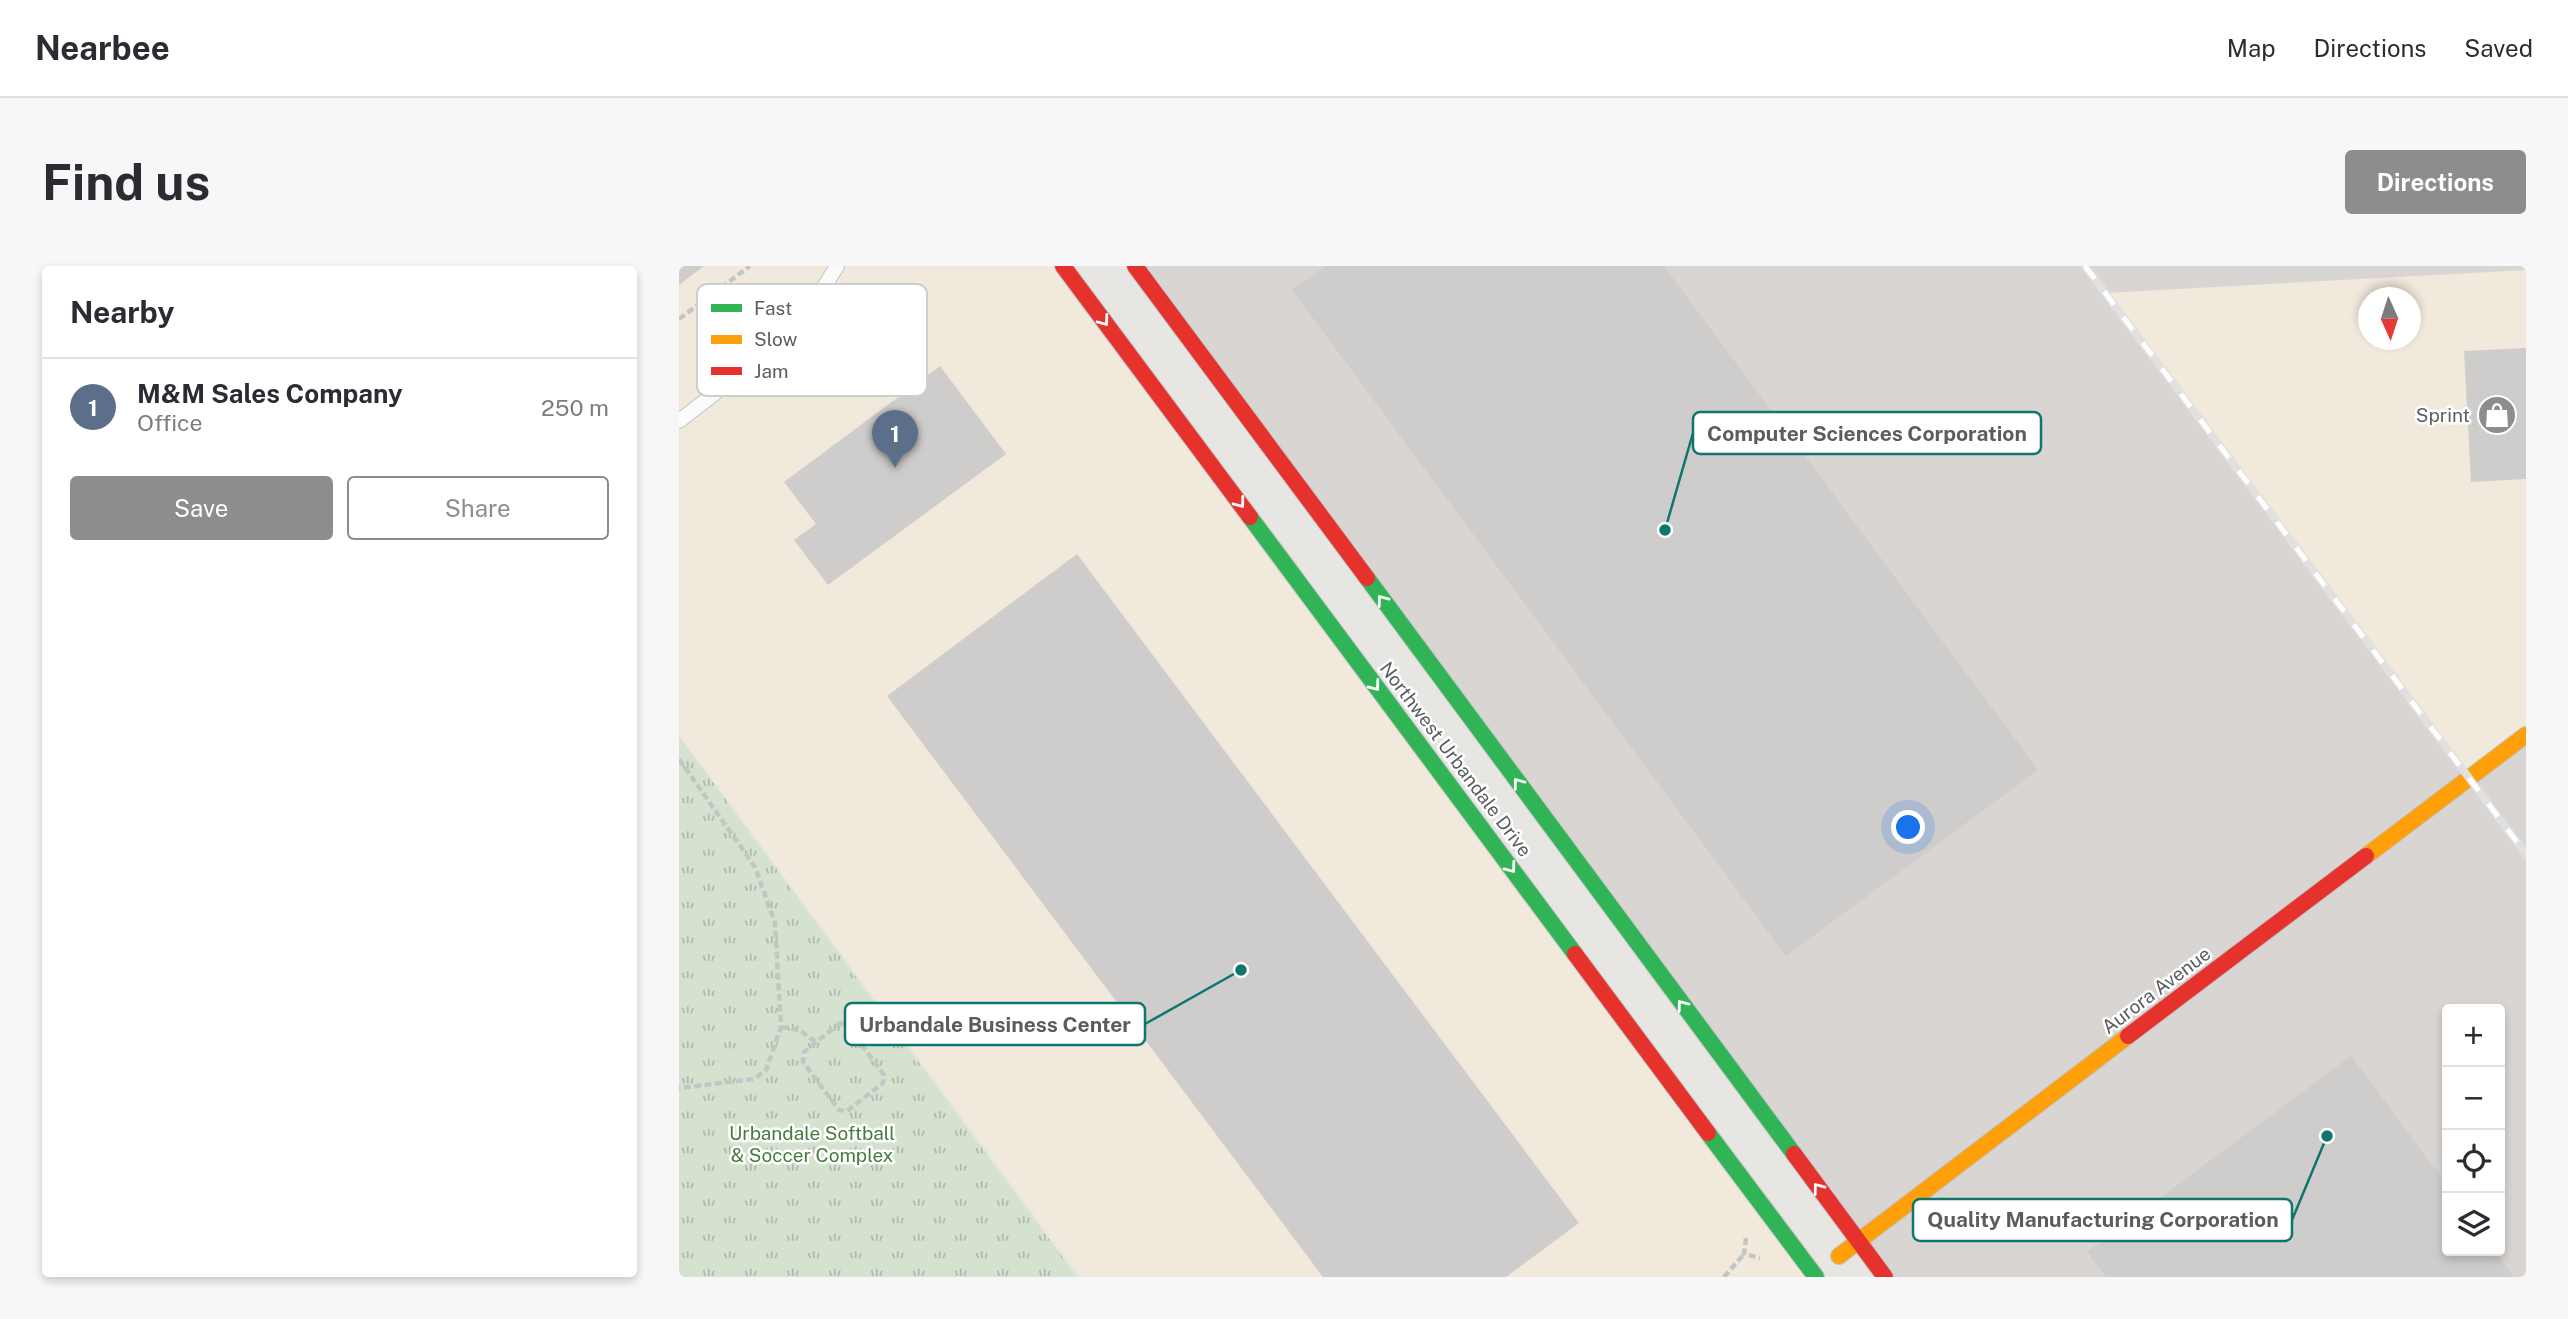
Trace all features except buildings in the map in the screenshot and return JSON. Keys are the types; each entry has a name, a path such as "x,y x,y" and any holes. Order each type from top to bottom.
{"main road":[{"name":"Northwest Urbandale Drive","path":"1063,266 1814,1276"},
{"name":"Northwest Urbandale Drive","path":"1135,266 1885,1277"},
{"name":"Aurora Avenue","path":"1814,1276 2526,735"}],"lane":[{"path":"826,284 837,266"},
{"path":"679,421 711,396"}],"path":[{"path":"726,284 750,266"},
{"path":"679,319 697,306"},
{"path":"679,759 755,867 775,923 781,1027 767,1070 754,1079 679,1088"},
{"path":"840,1023 848,1026 884,1074 883,1083 847,1111 839,1110 803,1062 804,1052 816,1042 840,1023"},
{"path":"781,1027 799,1030 816,1042"},
{"path":"1724,1277 1744,1254"}],"shaded area":[{"path":"679,266 1063,266 1816,1277 1081,1277 679,734"},
{"path":"1135,266 2526,266 2526,270 2105,293 2469,778 2526,735 2526,1277 1885,1277"},
{"path":"2526,270 2526,735 2469,778 2105,293"}],"green space":[{"name":"Urbandale Softball & Soccer Complex","path":"679,736 1077,1277 679,1277"}],"railway":[{"path":"2085,266 2526,854"}],"traffic: fast":[{"path":"1250,517 1575,954"},
{"path":"1367,578 1794,1154"},
{"path":"1708,1133 1816,1277"}],"traffic: slow":[{"path":"2366,856 2526,735"},
{"path":"1839,1256 2128,1036"}],"traffic: jam":[{"path":"1063,266 1250,517"},
{"path":"1135,266 1367,578"},
{"path":"2128,1036 2366,856"},
{"path":"1575,954 1708,1133"},
{"path":"1794,1154 1885,1277"}],"place":[{"name":"Sprint","path":"2497,415"},
{"name":"M&M Sales Company","path":"895,468"},
{"name":"Computer Sciences Corporation","path":"1665,530"},
{"name":"Urbandale Business Center","path":"1241,970"},
{"name":"Quality Manufacturing Corporation","path":"2327,1136"}]}
